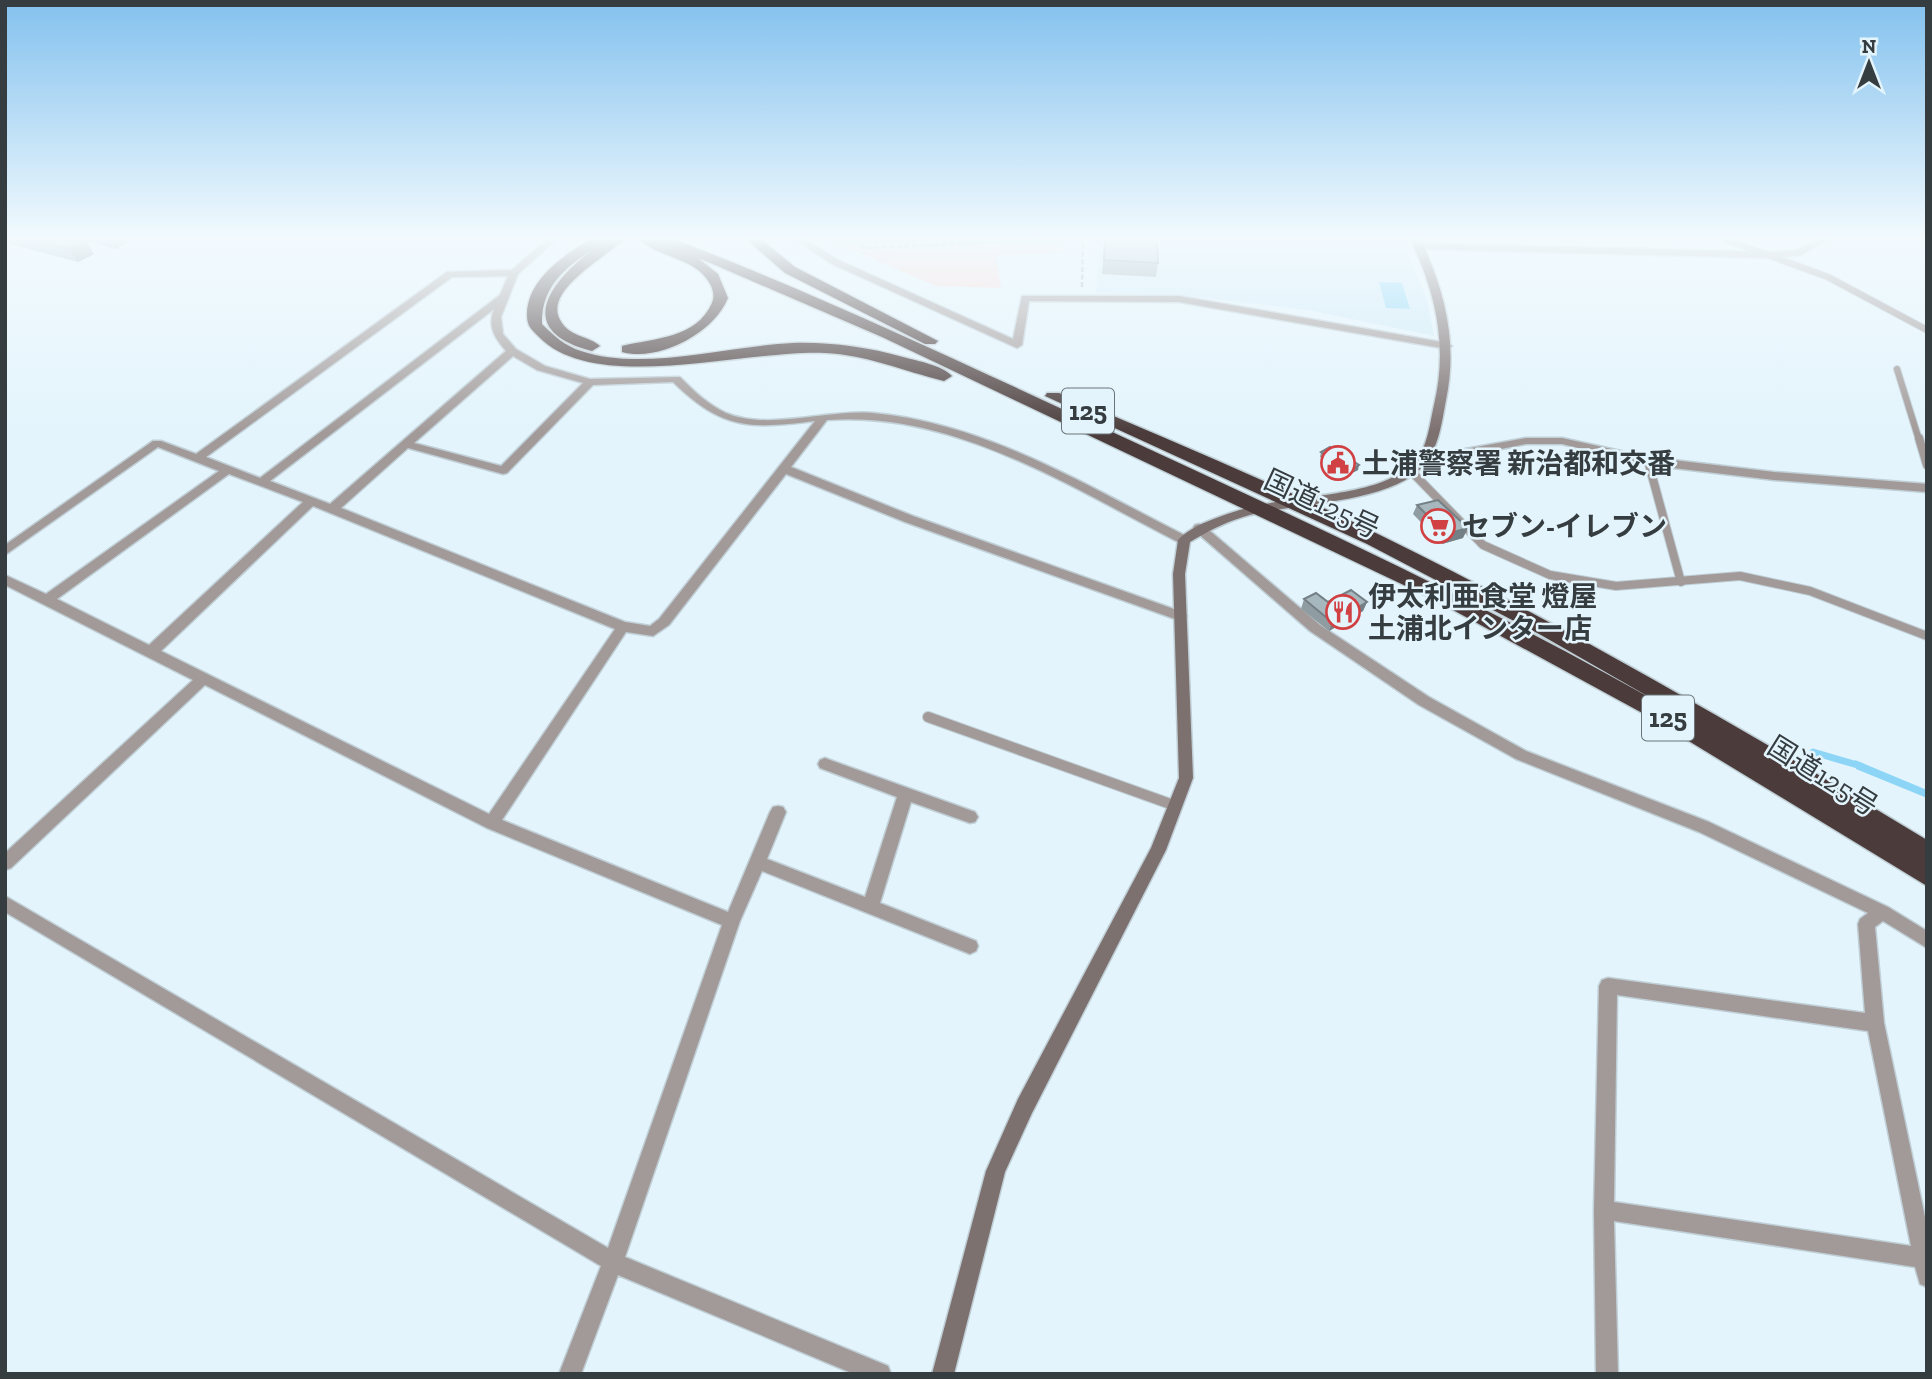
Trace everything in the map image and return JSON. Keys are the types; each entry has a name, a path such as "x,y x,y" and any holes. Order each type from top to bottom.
{"highway":[{"path":"536,304 535,325 547,342 569,353 601,360 638,361 780,348 827,348 870,353 922,367 1103,435"},
{"path":"550,304 551,315 561,331 581,343 629,349 678,339 694,332 720,304"},
{"name":"国道125号","path":"819,304 1401,574 1577,665 1774,779 1927,876"},
{"name":"国道125号","path":"843,304 1292,502 1418,562 1592,654 1787,765 1927,853"},
{"path":"857,304 943,348"}],"street":[{"path":"197,458 408,304"},
{"path":"262,482 494,304"},
{"path":"501,304 496,317 498,335 512,351 541,368 590,382 676,379 684,389 721,415 779,424 823,418 873,416 935,428 975,440 1184,540"},
{"path":"928,304 1017,345 1024,304"},
{"path":"1210,304 1447,346"},
{"path":"943,1374 996,1171 1025,1106 1157,850 1186,778 1179,575 1184,540 1199,528 1229,515 1260,507 1353,492 1381,485 1411,471 1421,461 1430,443 1448,377 1443,304"},
{"path":"331,509 512,351"},
{"path":"406,444 503,470 590,382"},
{"path":"5,551 157,443 311,501 623,628 653,631 664,622 823,418"},
{"path":"1421,461 1526,441 1562,441 1648,461 1774,476 1927,488"},
{"path":"785,469 909,519 1180,616"},
{"path":"47,600 228,470"},
{"path":"151,652 311,501"},
{"path":"1199,528 1315,628 1424,701 1521,755 1704,827 1882,912 1927,940"},
{"path":"5,579 492,823 732,921"},
{"path":"492,823 623,628"},
{"path":"5,863 204,678"},
{"path":"825,764 970,817"},
{"path":"870,908 906,794"},
{"path":"570,1374 613,1262 732,921 778,811"},
{"path":"758,862 970,946"},
{"path":"5,904 613,1262 880,1374"},
{"path":"1604,1210 1926,1265 1875,1023 1866,924 1882,912"},
{"path":"1606,1374 1604,1210 1608,986 1875,1023"}],"lane":[{"path":"1879,304 1927,330"},
{"path":"1897,369 1927,465"},
{"path":"1648,461 1681,582"},
{"path":"1411,471 1483,545 1550,575 1616,586 1740,576 1810,591 1927,636"},
{"path":"928,717 1176,806"}],"shaded area":[{"path":"1260,304 1428,304 1434,336 1308,310"}],"water":[{"path":"1385,304 1409,304 1410,309 1386,308"},
{"path":"1855,760 1927,790 1927,798 1856,769"}],"building":[{"path":"1330,447 1359,465 1350,470 1321,452"},
{"path":"1438,500 1468,528 1446,534 1417,505"},
{"path":"1351,590 1367,602 1332,622 1304,599 1316,593 1328,602"}],"waterway":[{"path":"1813,752 1861,766"}],"place":[{"name":"土浦警察署 新治都和交番","path":"1338,463"},
{"name":"セブン-イレブン","path":"1438,526"},
{"name":"伊太利亜食堂 燈屋 土浦北インター店","path":"1343,612"}]}
